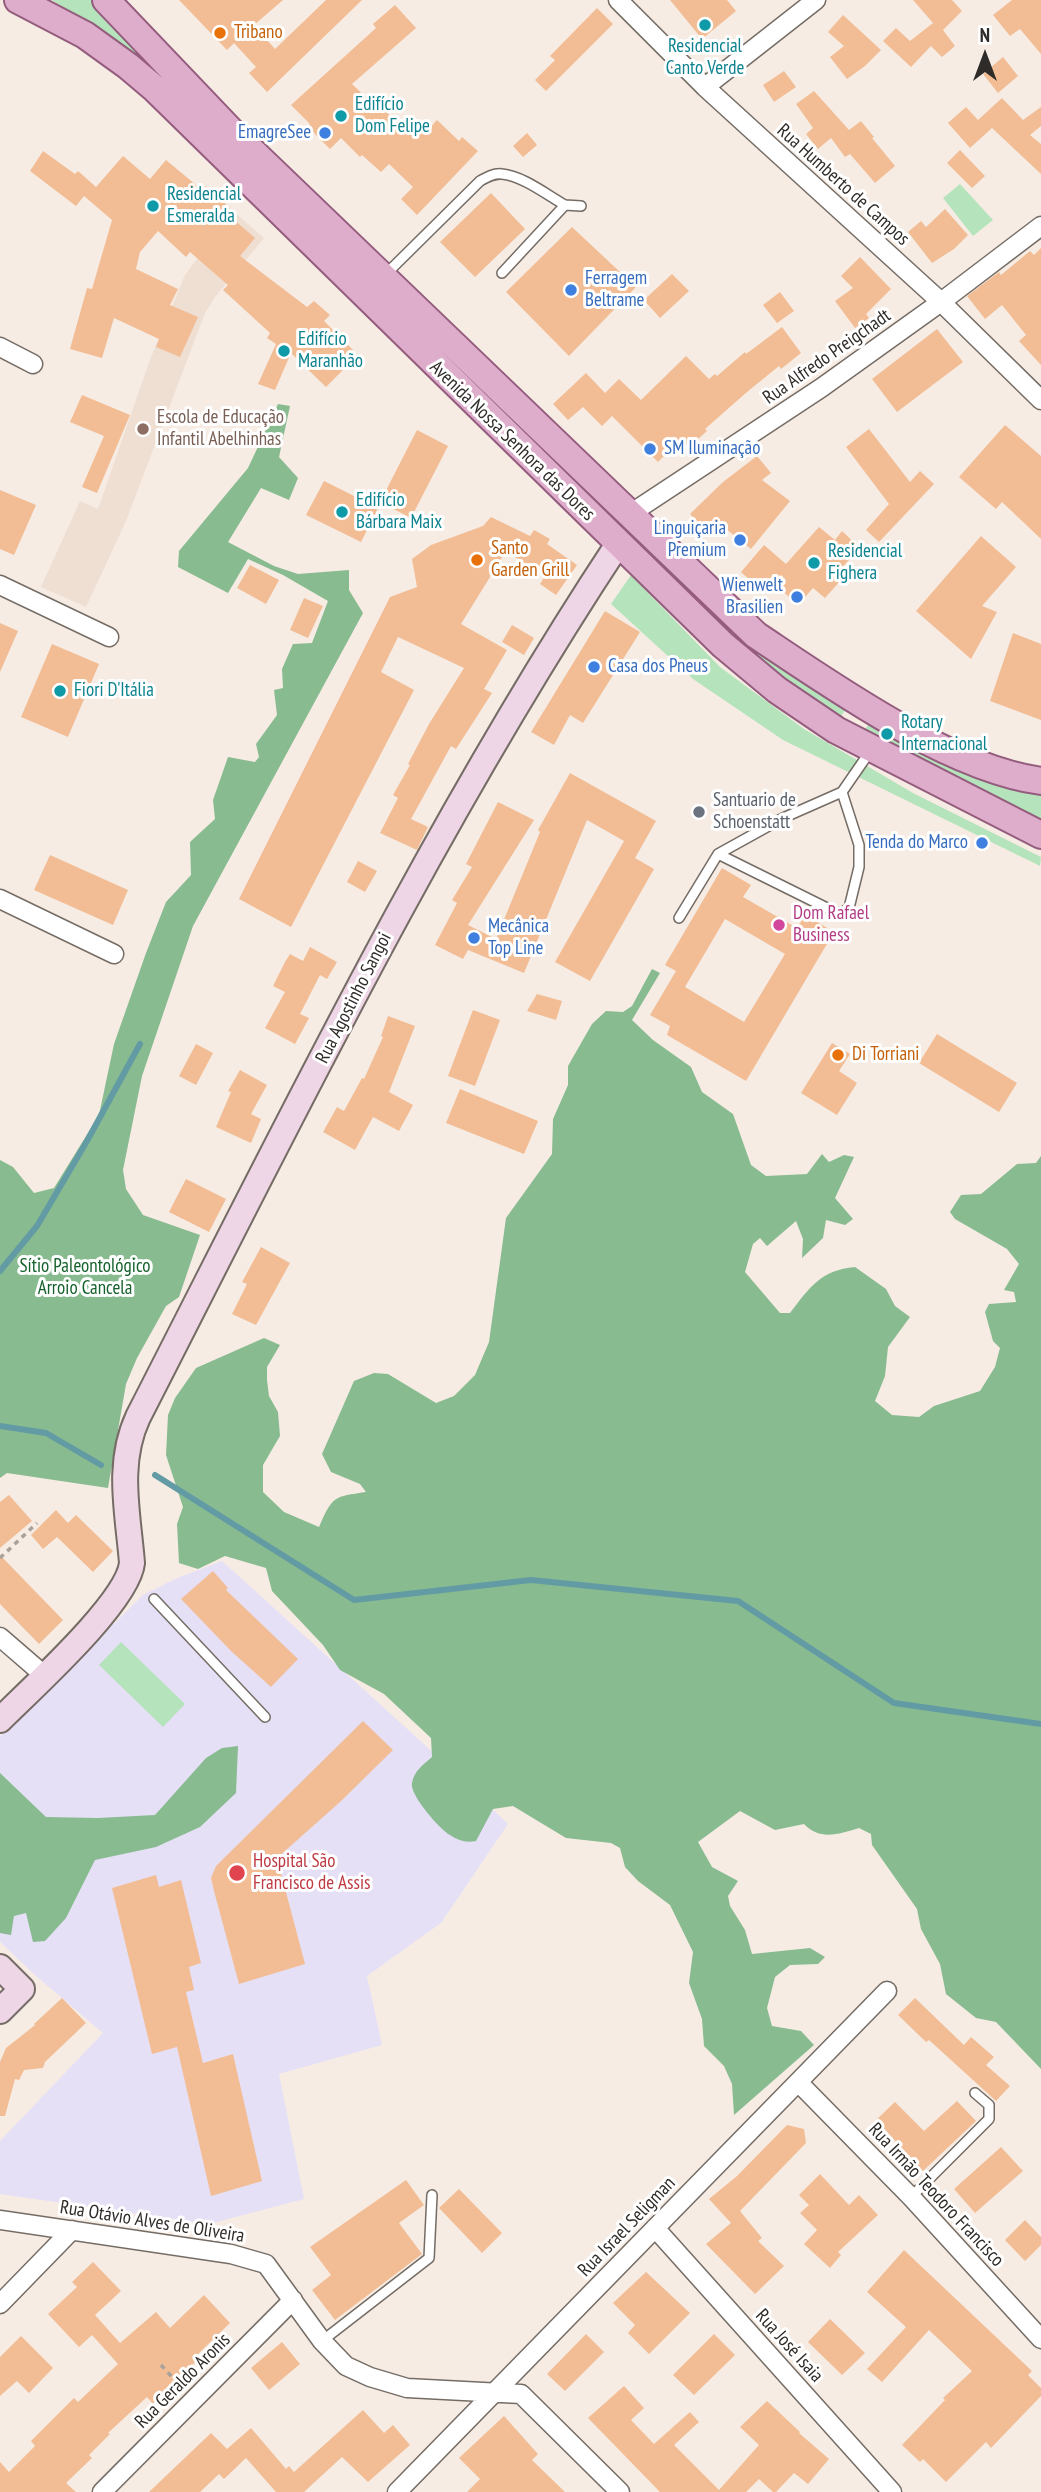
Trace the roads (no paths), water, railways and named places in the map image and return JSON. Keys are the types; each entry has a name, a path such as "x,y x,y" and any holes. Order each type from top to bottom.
{"main road":[{"name":"Avenida Nossa Senhora das Dores","path":"18,0 85,35 154,88 618,544 723,645 777,690 836,730 1041,835"},
{"name":"Avenida Nossa Senhora das Dores","path":"107,0 222,123 756,635 812,673 924,738 1001,772 1041,781"}],"street":[{"name":"Rua Humberto de Campos","path":"618,0 705,88 941,302 1041,400"},
{"path":"705,88 816,0"},
{"name":"Rua Alfredo Preigchadt","path":"630,514 821,388 1041,226"},
{"path":"0,347 33,363"},
{"name":"Rua Agostinho Sangoi","path":"0,1720 114,1602 131,1573 124,1469 130,1435 138,1417 424,863 524,691 618,544"},
{"path":"0,585 110,637"},
{"path":"0,899 114,954"},
{"path":"0,1637 44,1675"},
{"path":"0,1967 22,1989 0,2011"},
{"name":"Rua Israel Seligman","path":"397,2492 887,1991"},
{"name":"Rua Irmão Teodoro Francisco","path":"798,2082 911,2197 1041,2339"},
{"name":"Rua Otávio Alves de Oliveira","path":"0,2220 231,2254 266,2264 321,2341 346,2366 407,2388 521,2394 620,2492"},
{"name":"Rua José Isaia","path":"655,2228 892,2492"},
{"path":"0,2304 72,2230"},
{"name":"Rua Geraldo Aronis","path":"102,2492 293,2300"}],"lane":[{"path":"383,277 480,181 492,175 503,174 520,180 565,205 581,206"},
{"path":"502,273 565,205"},
{"path":"679,918 718,854 783,818 842,792 872,748"},
{"path":"718,854 835,912 843,912 849,908 859,867 859,845 842,792"},
{"path":"154,1599 265,1717"},
{"path":"911,2197 989,2119 989,2105 975,2093"},
{"path":"321,2341 429,2258 432,2195"}],"waterway":[{"path":"0,1271 37,1226 140,1044"},
{"path":"0,1426 46,1433 101,1465"},
{"path":"155,1475 354,1600 531,1580 738,1601 894,1703 1041,1724"}],"place":[{"name":"Residencial Canto Verde","path":"705,25"},
{"name":"Tribano","path":"220,33"},
{"name":"Edifício Dom Felipe","path":"341,116"},
{"name":"EmagreSee","path":"325,133"},
{"name":"Residencial Esmeralda","path":"153,206"},
{"name":"Ferragem Beltrame","path":"571,290"},
{"name":"Edifício Maranhão","path":"284,351"},
{"name":"Escola de Educação Infantil Abelhinhas","path":"143,429"},
{"name":"SM Iluminação","path":"650,449"},
{"name":"Edifício Bárbara Maix","path":"342,512"},
{"name":"Linguiçaria Premium","path":"740,540"},
{"name":"Santo Garden Grill","path":"477,560"},
{"name":"Residencial Fighera","path":"814,563"},
{"name":"Wienwelt Brasilien","path":"797,597"},
{"name":"Casa dos Pneus","path":"594,667"},
{"name":"Fiori D'Itália","path":"60,691"},
{"name":"Rotary Internacional","path":"887,734"},
{"name":"Santuario de Schoenstatt","path":"699,812"},
{"name":"Tenda do Marco","path":"982,843"},
{"name":"Dom Rafael Business","path":"779,925"},
{"name":"Mecânica Top Line","path":"474,938"},
{"name":"Di Torriani","path":"838,1055"},
{"name":"Hospital São Francisco de Assis","path":"237,1873"}],"park label":[{"name":"Sítio Paleontológico Arroio Cancela","path":"85,1278"}]}
